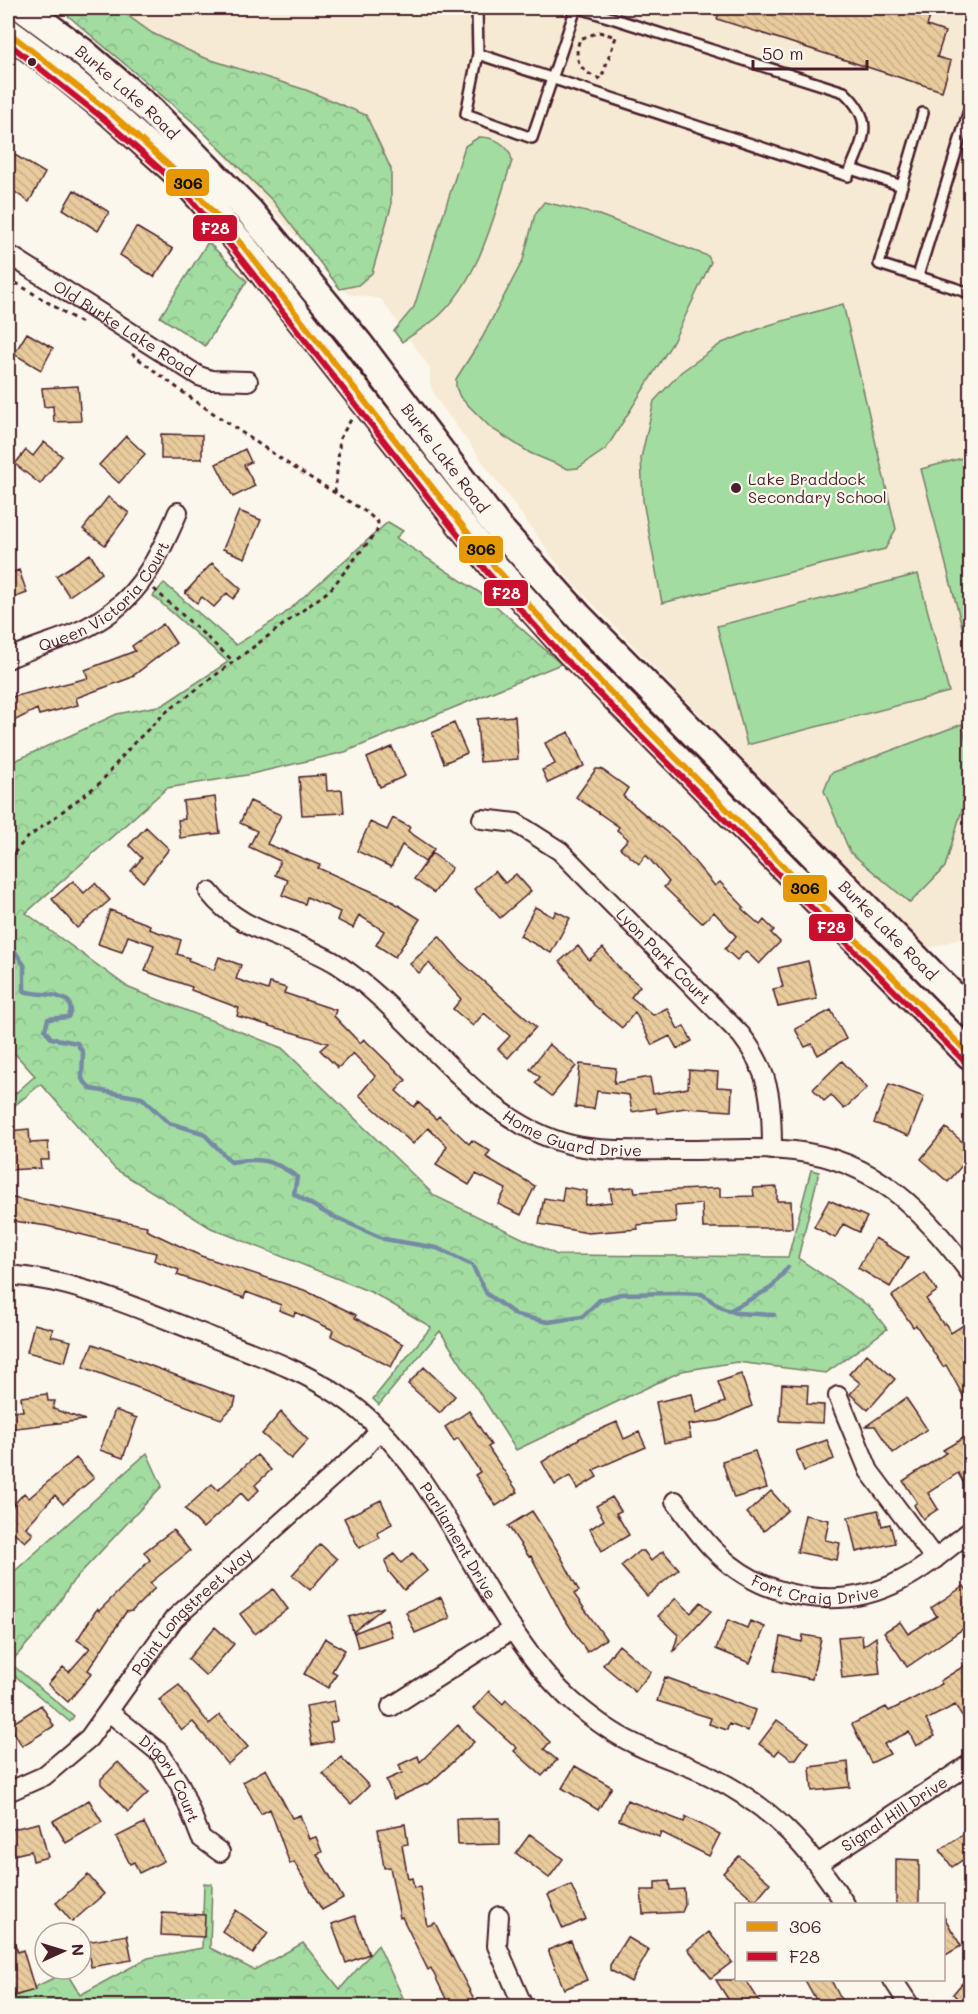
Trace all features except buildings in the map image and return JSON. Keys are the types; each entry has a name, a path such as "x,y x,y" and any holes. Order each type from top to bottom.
{"main road":[{"name":"Burke Lake Road","path":"23,8 81,51 150,110 250,212 358,343 496,525 572,609 970,1012"},
{"name":"Burke Lake Road","path":"8,32 111,113 185,180 242,245 501,574 570,651 970,1055"}],"street":[{"name":"Old Burke Lake Road","path":"8,254 199,376 211,380 248,381"},
{"name":"Queen Victoria Court","path":"8,659 97,622 123,603 160,555 178,512"},
{"name":"Lyon Park Court","path":"482,819 516,823 560,851 741,1035 758,1059 768,1083 772,1115 772,1150"},
{"name":"Home Guard Drive","path":"209,892 221,908 238,920 317,954 353,975 495,1107 535,1132 571,1145 608,1150 772,1150 799,1152 834,1160 883,1182 928,1220 970,1273"},
{"name":"Parliament Drive","path":"8,1275 65,1284 105,1296 308,1376 339,1395 380,1430 421,1480 513,1629 553,1682 594,1720 633,1744 708,1774 742,1793 780,1822 819,1863 844,1903"},
{"path":"838,1396 869,1470 935,1559"},
{"name":"Point Longstreet Way","path":"8,1792 44,1776 89,1738 174,1619 363,1449 380,1430"},
{"name":"Fort Craig Drive","path":"675,1501 706,1543 728,1564 760,1583 796,1595 832,1598 871,1593 901,1581 935,1559 970,1531"},
{"path":"391,1707 513,1629"},
{"name":"Digory Court","path":"109,1712 160,1753 180,1785 201,1838 220,1852"},
{"name":"Signal Hill Drive","path":"819,1863 970,1764"},
{"path":"499,1916 497,1946 523,2007"},
{"path":"894,1981 910,2007"}],"lane":[{"path":"477,8 478,54 466,114 532,138 552,78 578,8 844,92 859,106 865,119 863,137 848,176 575,88 552,78 478,54"},
{"path":"918,276 970,106"},
{"path":"923,112 879,264 970,293"},
{"path":"851,169 902,186"}],"path":[{"path":"599,32 616,37 601,79 581,68 576,49 580,39 599,32"},
{"path":"8,278 88,327"},
{"path":"8,860 26,839 100,783 132,745 166,712 330,590 377,531 378,522 366,512 334,494 197,402 127,351"},
{"path":"334,494 340,438 347,423 358,412"},
{"path":"143,580 233,661"}],"shaded area":[{"name":"Lake Braddock Secondary School","path":"73,8 970,8 970,936 915,952 772,809 780,798 568,578 435,397 430,384 430,368 381,299 348,294 124,45"}],"green space":[{"path":"59,8 117,8 152,33 202,57 306,90 366,115 391,169 391,207 372,273 358,285 340,289 273,201 194,123"},
{"path":"479,137 491,138 501,143 508,150 512,161 485,243 454,299 436,319 402,342 394,331 414,307 465,146"},
{"path":"544,202 599,215 708,256 711,262 673,342 606,449 578,468 568,469 530,453 491,428 460,397 456,387 456,379 482,338 523,260 535,214"},
{"path":"208,242 247,281 205,346 160,317"},
{"path":"843,304 896,529 885,549 662,603 643,501 641,458 654,401 681,372 722,343 769,325"},
{"path":"970,456 970,657 921,469"},
{"path":"388,522 403,531 396,538 485,596 561,664 345,752 247,775 167,788 26,913 129,988 282,1048 435,1196 557,1255 788,1257 811,1170 819,1172 798,1258 870,1307 887,1329 826,1373 737,1362 682,1371 516,1450 440,1331 379,1405 373,1399 431,1327 373,1293 211,1228 115,1169 41,1084 8,1111 8,1100 35,1076 8,1046 8,764 117,714 163,705 228,662 153,596 164,583 236,645 283,615"},
{"path":"918,574 949,692 747,745 717,626"},
{"path":"962,724 970,756 970,782 945,867 910,903 850,852 824,791 831,773"},
{"path":"147,1453 162,1486 73,1581 44,1625 10,1663 74,1716 70,1722 8,1670 8,1577"},
{"path":"204,1883 212,1884 210,1948 254,1970 303,1943 340,1989 378,1945 407,2006 224,2006 199,2000 188,2006 8,2006 8,2000 47,1981 71,1981 80,1995 148,1958 202,1948"}],"waterway":[{"path":"8,947 12,947 24,965 24,991 54,995 69,1002 71,1011 68,1017 48,1019 45,1030 51,1038 77,1043 83,1053 82,1079 91,1089 142,1098 169,1123 203,1133 231,1162 258,1160 274,1163 297,1177 294,1194 326,1213 384,1239 437,1248 472,1265 487,1294 516,1315 548,1322 582,1317 600,1300 621,1294 677,1293 702,1294 722,1308 736,1313 774,1315"},
{"path":"729,1311 771,1288 788,1267"}],"transit line":[{"name":"306","path":"8,32 111,113 185,180 242,245 494,566 570,651 970,1055"},
{"name":"F28","path":"8,43 105,120 179,186 235,251 487,572 563,657 964,1061"}],"place":[{"name":"Lake Braddock Secondary School","path":"736,488"}]}
